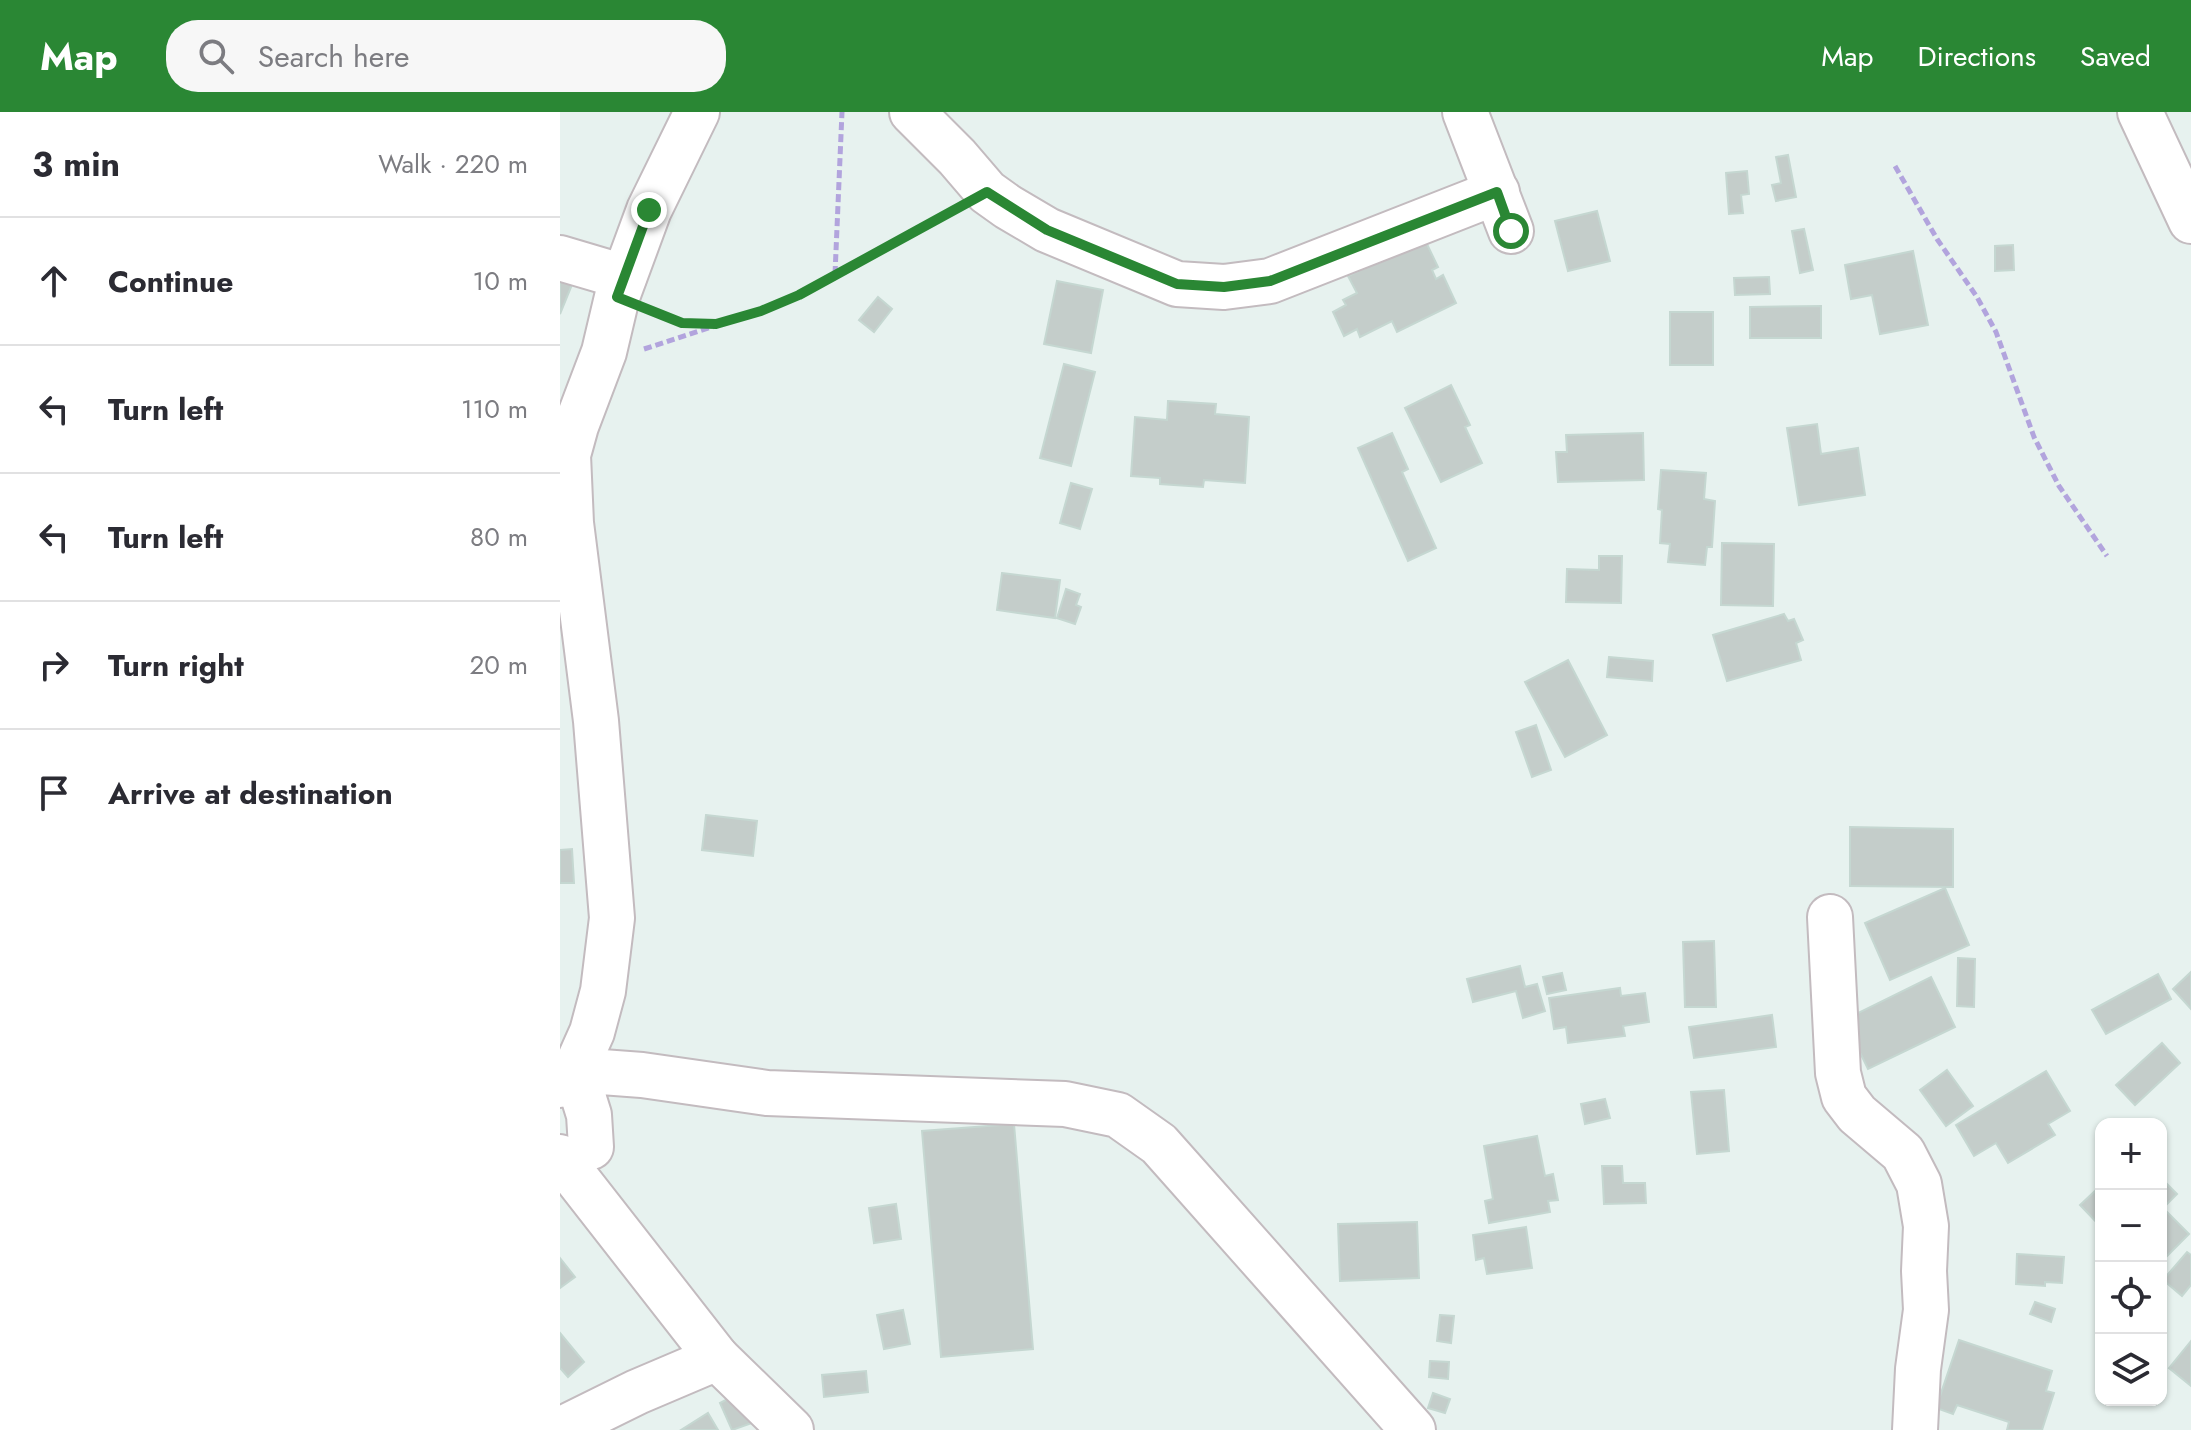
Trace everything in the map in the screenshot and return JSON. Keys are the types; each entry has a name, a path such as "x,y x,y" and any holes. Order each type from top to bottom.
{"street":[{"path":"567,1077 592,1032 603,991 612,918 596,721 571,523 568,455 604,352 620,287 649,210 697,112"},
{"path":"912,112 987,192 1047,230 1177,284 1224,287 1270,281 1504,212 1465,112"},
{"path":"2140,112 2191,221"},
{"path":"560,258 620,287"},
{"path":"1830,917 1838,1073 1844,1097 1857,1114 1903,1153 1919,1184 1926,1226 1926,1310 1918,1369 1915,1430"},
{"path":"567,1077 642,1075 767,1093 1065,1104 1118,1115 1159,1144 1413,1430"},
{"path":"567,1077 589,1115 576,1152"},
{"path":"560,1111 579,1125 576,1152 591,1196 717,1358 791,1430"},
{"path":"560,1430 637,1392 717,1358"}],"path":[{"path":"835,274 842,112"},
{"path":"1895,166 1937,239 1977,297 1996,332 2034,437 2059,486 2107,556"},
{"path":"604,352 621,357 774,306 987,192"},
{"path":"620,287 682,323 716,324"}],"building":[{"path":"1788,155 1796,197 1776,201 1772,185 1781,183 1776,157"},
{"path":"1747,171 1749,194 1741,195 1743,213 1729,214 1726,173"},
{"path":"1597,211 1610,261 1568,271 1555,221"},
{"path":"1804,229 1813,270 1800,273 1792,231"},
{"path":"1425,240 1438,267 1432,270 1436,279 1443,275 1456,303 1397,332 1392,321 1360,337 1357,329 1344,336 1333,312 1346,305 1343,300 1357,293 1348,276"},
{"path":"2013,245 2014,270 1995,271 1995,246"},
{"path":"1913,251 1928,325 1880,334 1872,295 1851,299 1845,265"},
{"path":"560,269 578,270 560,314"},
{"path":"1769,277 1770,294 1735,295 1734,278"},
{"path":"1057,281 1103,290 1091,353 1044,344"},
{"path":"878,297 892,309 874,332 859,320"},
{"path":"1821,306 1821,338 1750,338 1750,307"},
{"path":"1670,312 1713,312 1713,365 1670,365"},
{"path":"1064,364 1095,372 1071,466 1040,458"},
{"path":"1451,385 1470,425 1465,427 1482,463 1441,482 1405,408"},
{"path":"1168,401 1216,404 1215,414 1249,417 1245,483 1204,480 1203,487 1160,484 1160,478 1131,476 1135,417 1167,420"},
{"path":"1817,424 1821,454 1858,448 1865,495 1799,505 1787,428"},
{"path":"1392,433 1408,469 1402,472 1436,548 1408,561 1358,448"},
{"path":"1643,433 1644,480 1558,482 1556,452 1567,452 1566,435"},
{"path":"1661,470 1706,473 1704,499 1715,501 1712,547 1707,547 1705,565 1668,562 1670,544 1660,543 1662,510 1658,509"},
{"path":"1071,483 1092,489 1080,529 1060,523"},
{"path":"1722,543 1774,544 1773,606 1721,605"},
{"path":"1599,556 1622,556 1621,603 1566,602 1567,569 1599,570"},
{"path":"1002,573 1060,580 1055,618 997,610"},
{"path":"1066,589 1080,594 1076,605 1081,607 1075,624 1057,618"},
{"path":"1784,614 1788,621 1794,619 1803,640 1796,643 1801,660 1727,681 1713,635"},
{"path":"1609,657 1653,661 1652,681 1607,677"},
{"path":"1568,660 1607,735 1565,757 1525,682"},
{"path":"1536,725 1551,770 1532,777 1516,732"},
{"path":"706,815 757,821 753,856 702,850"},
{"path":"1850,827 1953,829 1953,887 1850,886"},
{"path":"572,849 574,883 560,883 560,850"},
{"path":"1945,888 1969,945 1890,980 1865,923"},
{"path":"1714,941 1716,1007 1685,1007 1683,942"},
{"path":"1958,958 1975,959 1974,1007 1957,1006"},
{"path":"1520,966 1525,987 1537,984 1545,1011 1523,1018 1516,991 1473,1002 1467,979"},
{"path":"2191,972 2191,1009 2173,989"},
{"path":"1562,973 1566,990 1547,994 1543,977"},
{"path":"2158,974 2171,999 2106,1034 2092,1010"},
{"path":"1931,977 1955,1027 1868,1069 1844,1020"},
{"path":"1620,988 1621,996 1645,993 1649,1022 1623,1026 1625,1036 1568,1043 1566,1027 1554,1029 1549,998"},
{"path":"1772,1015 1776,1047 1694,1058 1689,1027"},
{"path":"2162,1043 2180,1063 2135,1105 2116,1085"},
{"path":"1947,1070 1973,1106 1946,1126 1920,1090"},
{"path":"2046,1071 2070,1111 2048,1124 2055,1135 2008,1163 1996,1143 1974,1156 1956,1125"},
{"path":"1724,1090 1729,1151 1697,1154 1691,1092"},
{"path":"1605,1099 1610,1118 1585,1124 1581,1104"},
{"path":"1014,1124 1033,1349 941,1357 922,1131"},
{"path":"1537,1136 1545,1176 1553,1174 1558,1200 1548,1201 1550,1212 1489,1223 1485,1201 1493,1199 1484,1146"},
{"path":"1602,1166 1622,1166 1623,1183 1645,1183 1646,1203 1604,1204"},
{"path":"2167,1184 2177,1194 2167,1204"},
{"path":"2095,1191 2095,1221 2080,1205"},
{"path":"896,1204 901,1239 874,1243 869,1208"},
{"path":"2167,1212 2189,1234 2167,1256"},
{"path":"1417,1222 1419,1278 1340,1281 1338,1224"},
{"path":"1526,1227 1532,1268 1487,1274 1484,1258 1476,1260 1473,1235"},
{"path":"2187,1252 2191,1255 2191,1285 2182,1296 2167,1283 2167,1275"},
{"path":"2017,1254 2064,1257 2062,1283 2045,1282 2045,1286 2016,1284"},
{"path":"560,1258 575,1277 560,1288"},
{"path":"2035,1302 2055,1309 2051,1322 2030,1314"},
{"path":"903,1310 910,1344 884,1349 877,1315"},
{"path":"1440,1315 1454,1316 1451,1343 1437,1341"},
{"path":"560,1333 584,1362 568,1377 560,1368"},
{"path":"1959,1340 2052,1371 2046,1391 2054,1393 2042,1430 2007,1430 2009,1422 1957,1405 1953,1414 1936,1408"},
{"path":"2191,1341 2191,1386 2169,1368"},
{"path":"1430,1361 1449,1362 1448,1379 1429,1377"},
{"path":"866,1371 868,1392 824,1397 822,1375"},
{"path":"1433,1393 1450,1399 1445,1413 1428,1408"},
{"path":"737,1394 752,1423 732,1430 720,1403"},
{"path":"708,1413 718,1430 681,1430"}],"route":[{"path":"649,210 617,297 682,323 716,324 761,311 799,295 987,192 1047,230 1177,284 1224,287 1270,281 1497,192 1511,231"}]}
